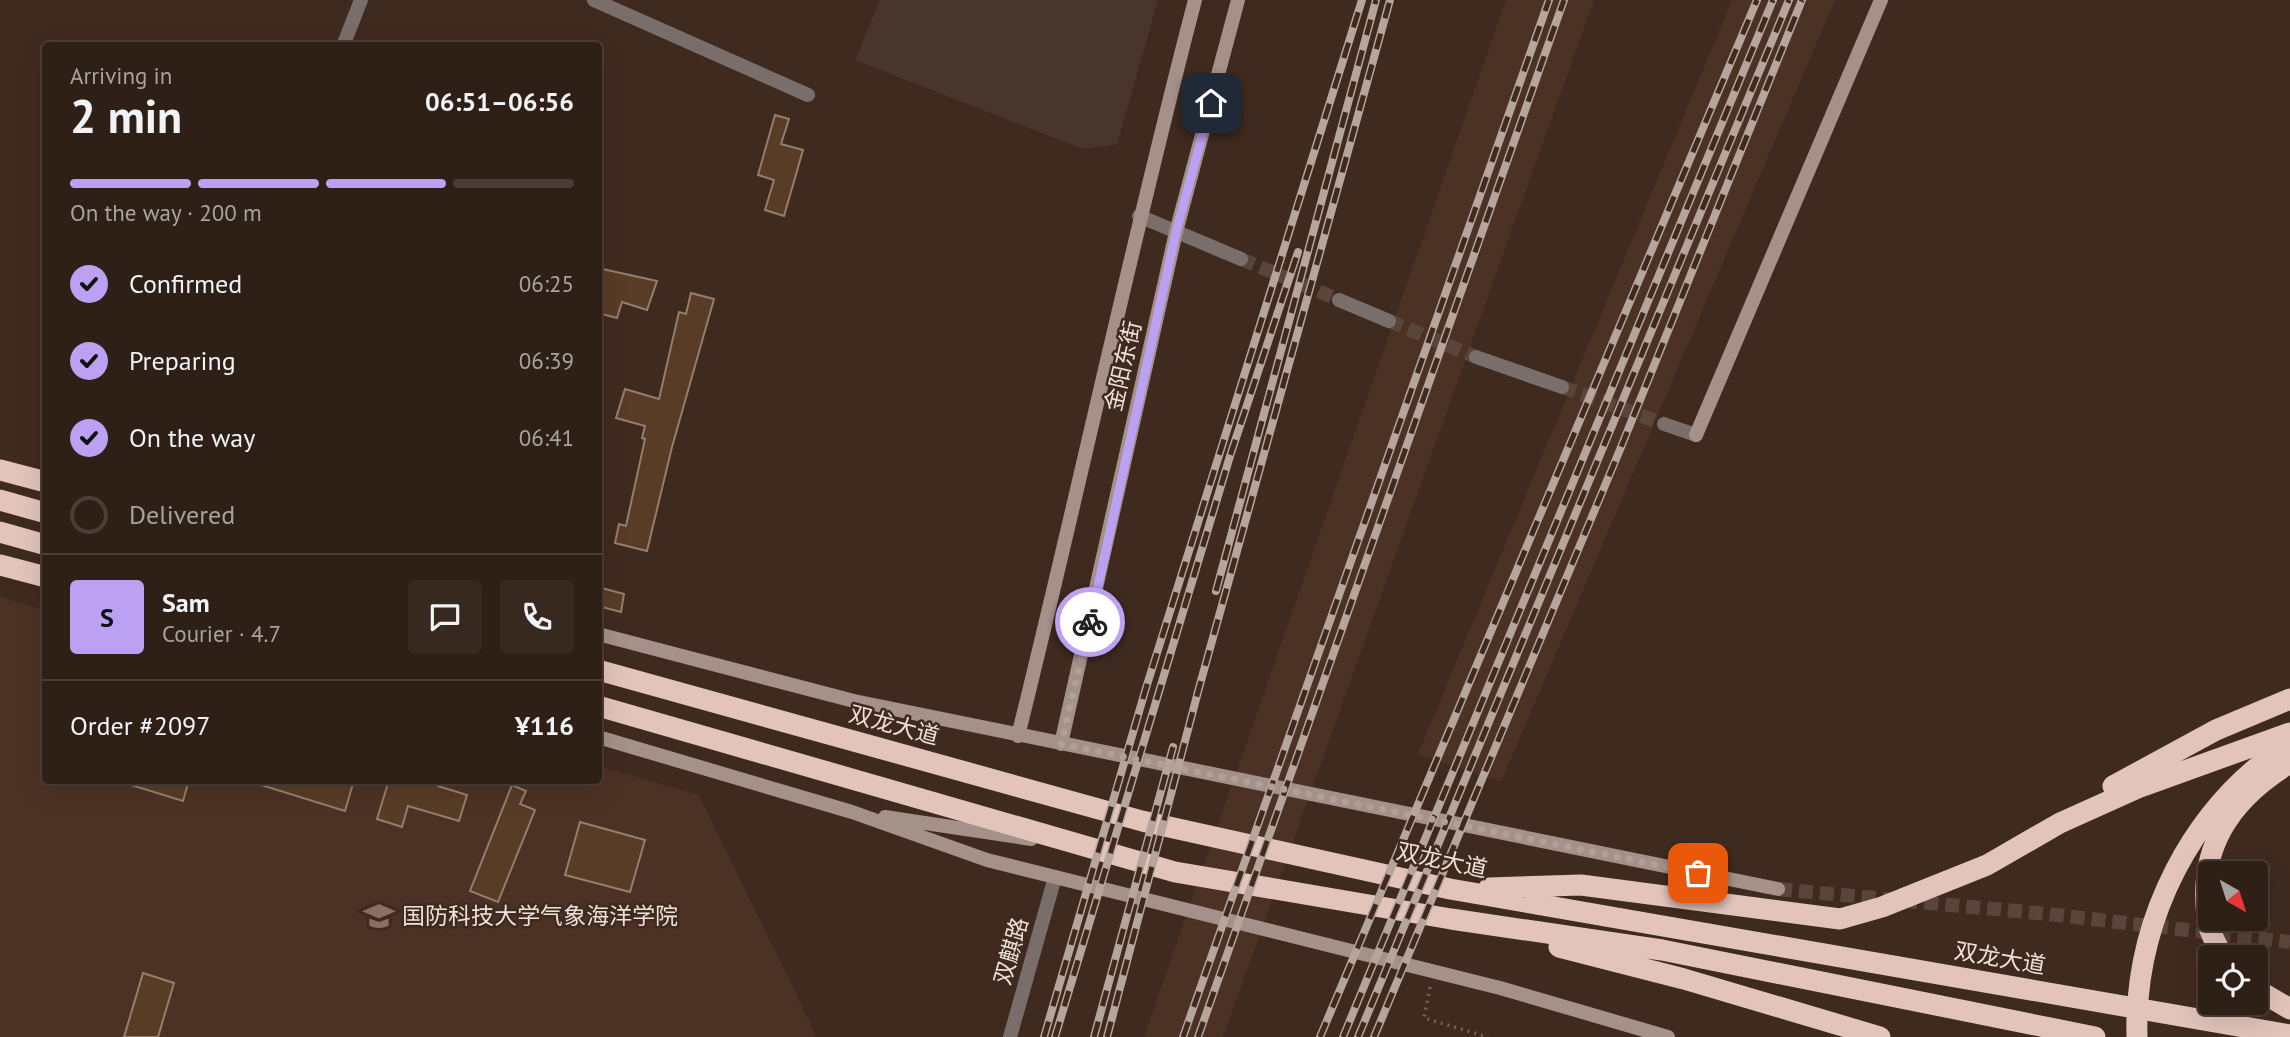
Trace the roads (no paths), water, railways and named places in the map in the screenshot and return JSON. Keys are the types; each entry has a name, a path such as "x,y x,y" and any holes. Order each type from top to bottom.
{"highway":[{"path":"0,470 42,481"},
{"path":"0,500 42,512"},
{"path":"0,532 42,544"},
{"path":"0,565 42,576"},
{"name":"双龙大道","path":"602,671 1142,821 1450,889 2290,1035"},
{"path":"2036,837 2077,807 2167,754 2290,699"},
{"path":"602,707 1175,872 1451,919 1662,950 2095,1037"},
{"path":"1450,889 1581,885 1840,919 1882,907 1987,865 2036,837 2140,787 2290,733"},
{"path":"2137,1037 2141,984 2150,940 2180,857 2213,809 2235,786 2290,743"},
{"path":"2217,945 2208,925 2206,876 2214,840 2227,818 2272,774 2290,763"},
{"path":"1451,919 1684,979 1880,1037"},
{"path":"2268,996 2290,1009"}],"street":[{"path":"344,42 360,0"},
{"path":"594,0 808,94"},
{"name":"金阳东街","path":"1018,736 1073,514 1139,216 1195,0"},
{"name":"金阳东街","path":"1061,744 1176,232 1238,0"},
{"path":"1664,424 1696,435 1881,0"},
{"path":"1139,216 1241,260"},
{"path":"1339,300 1389,321"},
{"path":"1476,356 1562,387"},
{"path":"602,635 814,692 1018,736 1779,889"},
{"path":"602,738 852,812 986,860 1433,971 1668,1037"},
{"path":"852,812 1097,849"},
{"name":"双麒路","path":"1010,1037 1055,877"}],"tunnel":[{"path":"1241,259 1339,300"},
{"path":"1389,321 1476,357"},
{"path":"1562,387 1664,424"},
{"path":"1778,889 2048,914 2290,942"}],"railway":[{"path":"1044,1037 1146,688 1362,0"},
{"path":"1216,591 1376,0"},
{"path":"1107,1037 1199,688 1390,0"},
{"path":"1183,1037 1549,0"},
{"path":"1198,1037 1564,0"},
{"path":"1320,1037 1757,0"},
{"path":"1343,1037 1773,0"},
{"path":"1358,1037 1789,0"},
{"path":"1374,1037 1619,452 1802,0"},
{"path":"1055,1037 1230,456 1298,252"},
{"path":"1094,1037 1173,747"}],"place":[{"name":"国防科技大学气象海洋学院","path":"379,916"}]}
